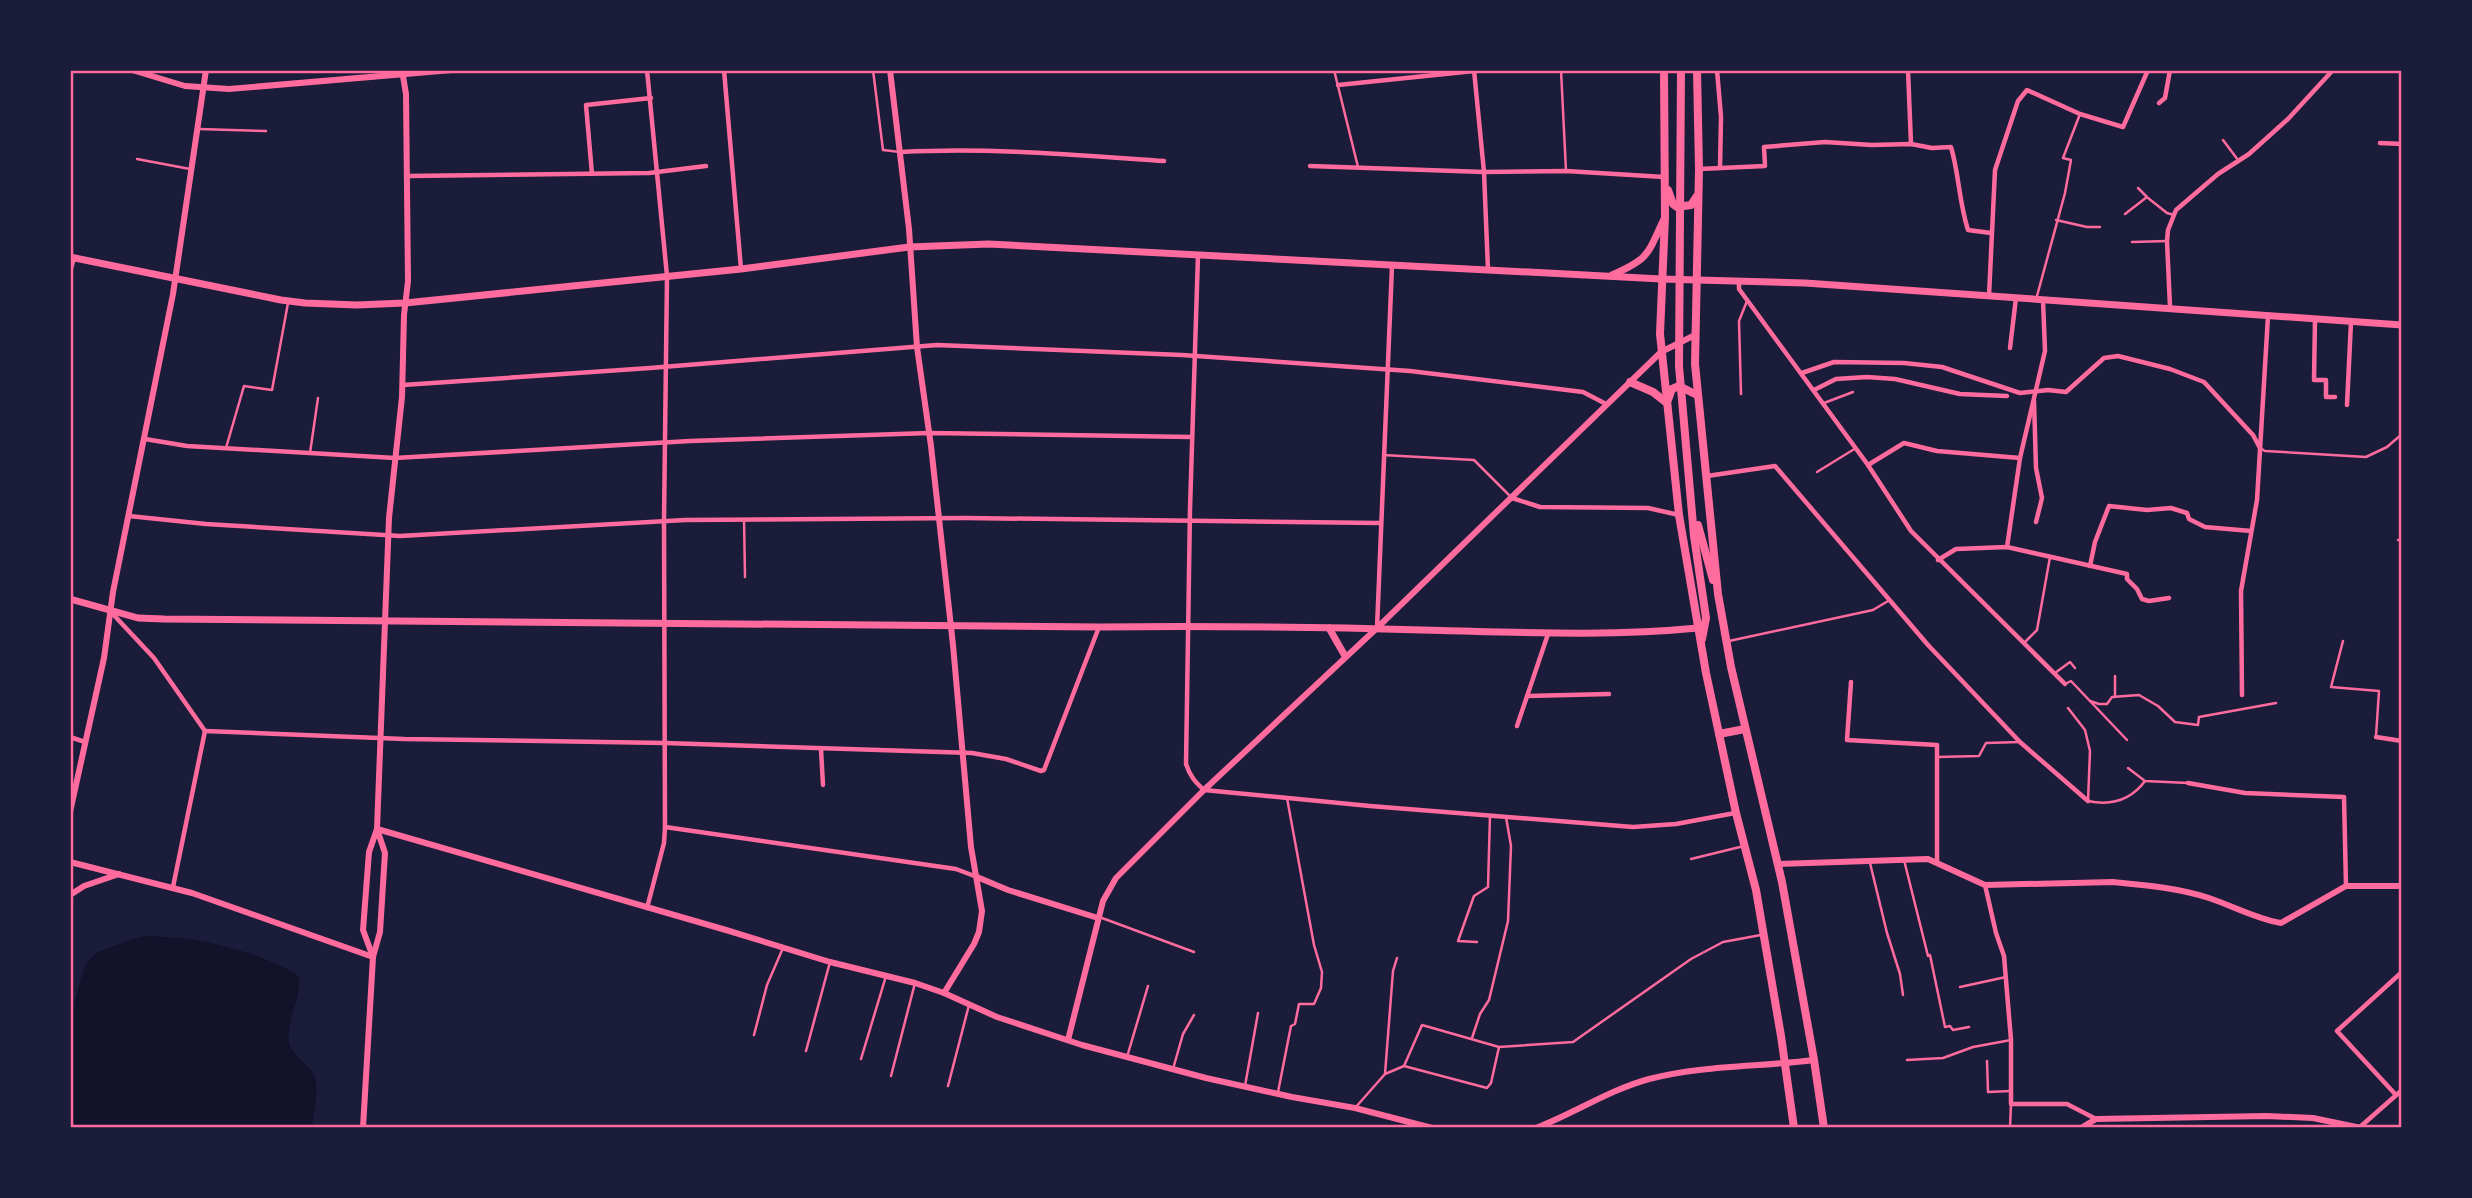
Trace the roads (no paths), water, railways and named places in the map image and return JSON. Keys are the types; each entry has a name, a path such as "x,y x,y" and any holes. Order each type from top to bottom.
{"main road":[{"path":"1664,70 1665,217 1661,279 1661,352 1679,515 1719,734 1756,890 1794,1128"},
{"path":"1678,70 1678,356 1684,435 1706,618 1701,644"},
{"path":"1697,70 1697,395 1718,594 1745,729 1778,864 1824,1128"},
{"path":"1665,177 1670,198 1677,207 1691,205 1698,193"},
{"path":"1610,276 1641,261 1649,252 1665,217"},
{"path":"72,258 289,301 335,305 405,303 741,269 909,247 989,244 1739,281 2170,307 2402,325"},
{"path":"1630,382 1667,402"},
{"path":"1667,402 1670,392 1677,386 1685,387 1697,395"},
{"path":"1692,502 1718,594"},
{"path":"70,599 138,618 163,619 1377,628 1548,634 1698,628"},
{"path":"1329,628 1345,656"},
{"path":"1719,734 1745,729"}],"street":[{"path":"132,70 185,86 229,89 452,70"},
{"path":"70,812 104,658 110,611 176,278 206,70"},
{"path":"647,70 667,276 664,521 665,827 664,843 648,908"},
{"path":"724,70 741,269"},
{"path":"890,70 901,152 917,346 950,625 971,847 982,911 979,932 944,993"},
{"path":"1717,70 1721,117 1720,167"},
{"path":"1908,70 1911,144"},
{"path":"1989,296 1995,170 2018,101 2027,90 2080,114 2123,127 2148,70"},
{"path":"2159,103 2165,98 2170,70"},
{"path":"2170,307 2167,242 2168,230 2176,210 2249,154 2288,118 2333,70"},
{"path":"1338,85 1474,71 1484,172 1488,270"},
{"path":"373,957 363,930 369,852 377,829 389,534 403,385 408,281 406,94 403,73"},
{"path":"592,174 586,106 651,99"},
{"path":"1699,169 1765,166 1765,147 1825,142 1951,147 1958,194 1968,230 1991,233"},
{"path":"2380,143 2402,144"},
{"path":"901,152 929,150 1055,154 1164,161"},
{"path":"407,176 657,172 706,166"},
{"path":"1310,166 1484,172 1566,171 1665,177"},
{"path":"1198,255 1188,626 1186,764 1190,776 1204,790 1648,827 1736,813"},
{"path":"70,272 72,258"},
{"path":"1377,628 1392,264"},
{"path":"1739,281 1739,289 1747,301 1856,448 1910,531 2065,684"},
{"path":"2010,348 2016,298"},
{"path":"2007,547 2020,458 2045,351 2040,299"},
{"path":"2242,695 2241,591 2257,500 2268,315"},
{"path":"2315,318 2314,380 2326,380 2326,397 2335,397"},
{"path":"2347,405 2351,320"},
{"path":"1068,1040 1098,918 1107,891 1116,878 1204,790 1377,628 1661,352 1695,335"},
{"path":"403,385 937,345 1195,356 1388,369 1583,392 1606,404"},
{"path":"1802,373 1835,362 1904,363 1942,367 2008,391 2066,392 2104,358 2118,356 2192,376 2204,382 2253,435 2260,448"},
{"path":"1814,390 1836,379 1867,377 1906,381 1960,394 2007,396"},
{"path":"2034,393 2036,468 2042,498 2036,522"},
{"path":"145,439 187,446 395,457 929,433 1192,437"},
{"path":"1868,466 1904,443 1937,451 2020,458"},
{"path":"1705,476 1775,466 1928,645 2020,741 2088,801"},
{"path":"1512,498 1540,507 1648,508 1679,515"},
{"path":"2090,566 2095,542 2109,506 2147,510 2171,508 2188,513 2189,519 2205,527 2251,531"},
{"path":"129,516 206,524 400,536 664,521 938,518 1380,523"},
{"path":"1938,560 1956,549 2007,547 2127,575 2127,579 2143,598 2149,601 2169,598"},
{"path":"110,611 155,658 205,731 173,887"},
{"path":"205,731 987,754 1041,771 1044,770 1099,627"},
{"path":"1517,726 1548,634"},
{"path":"1850,682 1847,740 1937,745 1937,862"},
{"path":"1527,696 1609,694"},
{"path":"70,737 85,741"},
{"path":"2375,737 2402,741"},
{"path":"821,749 823,785"},
{"path":"2188,783 2245,793 2344,797 2346,886"},
{"path":"665,827 956,869 1008,890 1098,918"},
{"path":"377,829 830,962 915,984 1068,1040 1127,1057 1432,1128"},
{"path":"363,1128 373,957 380,932 385,853 377,829"},
{"path":"1778,864 1928,859 1985,885 2113,881 2209,898 2281,923 2346,886 2402,886"},
{"path":"70,862 173,887 373,957"},
{"path":"70,895 84,886 121,873"},
{"path":"1985,885 2004,956 2011,1040 2011,1104 2067,1104 2096,1119 2267,1116 2313,1118 2361,1128 2402,1090"},
{"path":"2396,1095 2337,1031 2402,972"},
{"path":"1536,1128 1624,1087 1678,1072 1814,1060"},
{"path":"2081,1128 2096,1119"}],"lane":[{"path":"873,70 883,150 901,152"},
{"path":"1334,70 1358,167"},
{"path":"1561,70 1566,171"},
{"path":"2040,299 2071,160 2063,158 2080,114"},
{"path":"199,128 266,131"},
{"path":"2223,140 2238,160"},
{"path":"138,159 193,169"},
{"path":"2137,188 2166,213 2174,215"},
{"path":"2125,214 2147,197"},
{"path":"2056,220 2087,227 2101,227"},
{"path":"2132,242 2167,242"},
{"path":"226,448 244,386 272,390 289,301"},
{"path":"1741,394 1739,321 1747,301"},
{"path":"1824,403 1853,392"},
{"path":"310,453 318,398"},
{"path":"2260,448 2266,451 2366,457 2387,447 2402,434"},
{"path":"1817,472 1856,448"},
{"path":"1383,455 1474,460 1512,498"},
{"path":"744,520 745,577"},
{"path":"2023,645 2038,629 2050,556"},
{"path":"1726,641 1873,610 1890,600"},
{"path":"2343,641 2331,687 2379,691 2375,737"},
{"path":"2056,673 2070,662 2075,668"},
{"path":"2115,676 2115,697"},
{"path":"2065,684 2071,681 2127,740"},
{"path":"2090,701 2107,704 2115,697 2138,695 2158,706 2175,722 2198,725 2199,717 2276,703"},
{"path":"2068,708 2085,730 2090,751 2088,801 2119,801 2133,794 2145,781"},
{"path":"1937,757 1979,756 1986,743 2020,741"},
{"path":"2128,768 2145,781 2188,783"},
{"path":"1277,1094 1291,1026 1295,1024 1299,1004 1314,1004 1321,988 1322,972 1314,945 1287,798"},
{"path":"1477,942 1458,942 1474,896 1488,887 1490,815"},
{"path":"1472,1038 1480,1014 1489,1000 1508,921 1511,846 1506,817"},
{"path":"1691,859 1744,846"},
{"path":"1870,860 1903,995"},
{"path":"1904,860 1928,956 1930,955 1945,1027 1950,1026 1953,1030 1969,1027"},
{"path":"1098,918 1194,952"},
{"path":"1404,1066 1422,1025 1499,1046 1573,1042 1691,959 1723,942 1764,934"},
{"path":"754,1035 767,985 783,948"},
{"path":"1385,1074 1393,971 1397,958"},
{"path":"806,1051 830,962"},
{"path":"861,1059 886,976"},
{"path":"1960,987 2006,977"},
{"path":"891,1076 915,984"},
{"path":"1127,1057 1149,986"},
{"path":"948,1086 969,1005"},
{"path":"1245,1086 1258,1013"},
{"path":"1173,1069 1183,1034 1194,1015"},
{"path":"1907,1060 1943,1058 1973,1046 2011,1040"},
{"path":"1355,1108 1385,1074 1404,1066 1487,1088 1492,1083 1499,1046"},
{"path":"1987,1061 1988,1092 2011,1091"},
{"path":"2010,1128 2011,1104"}]}
